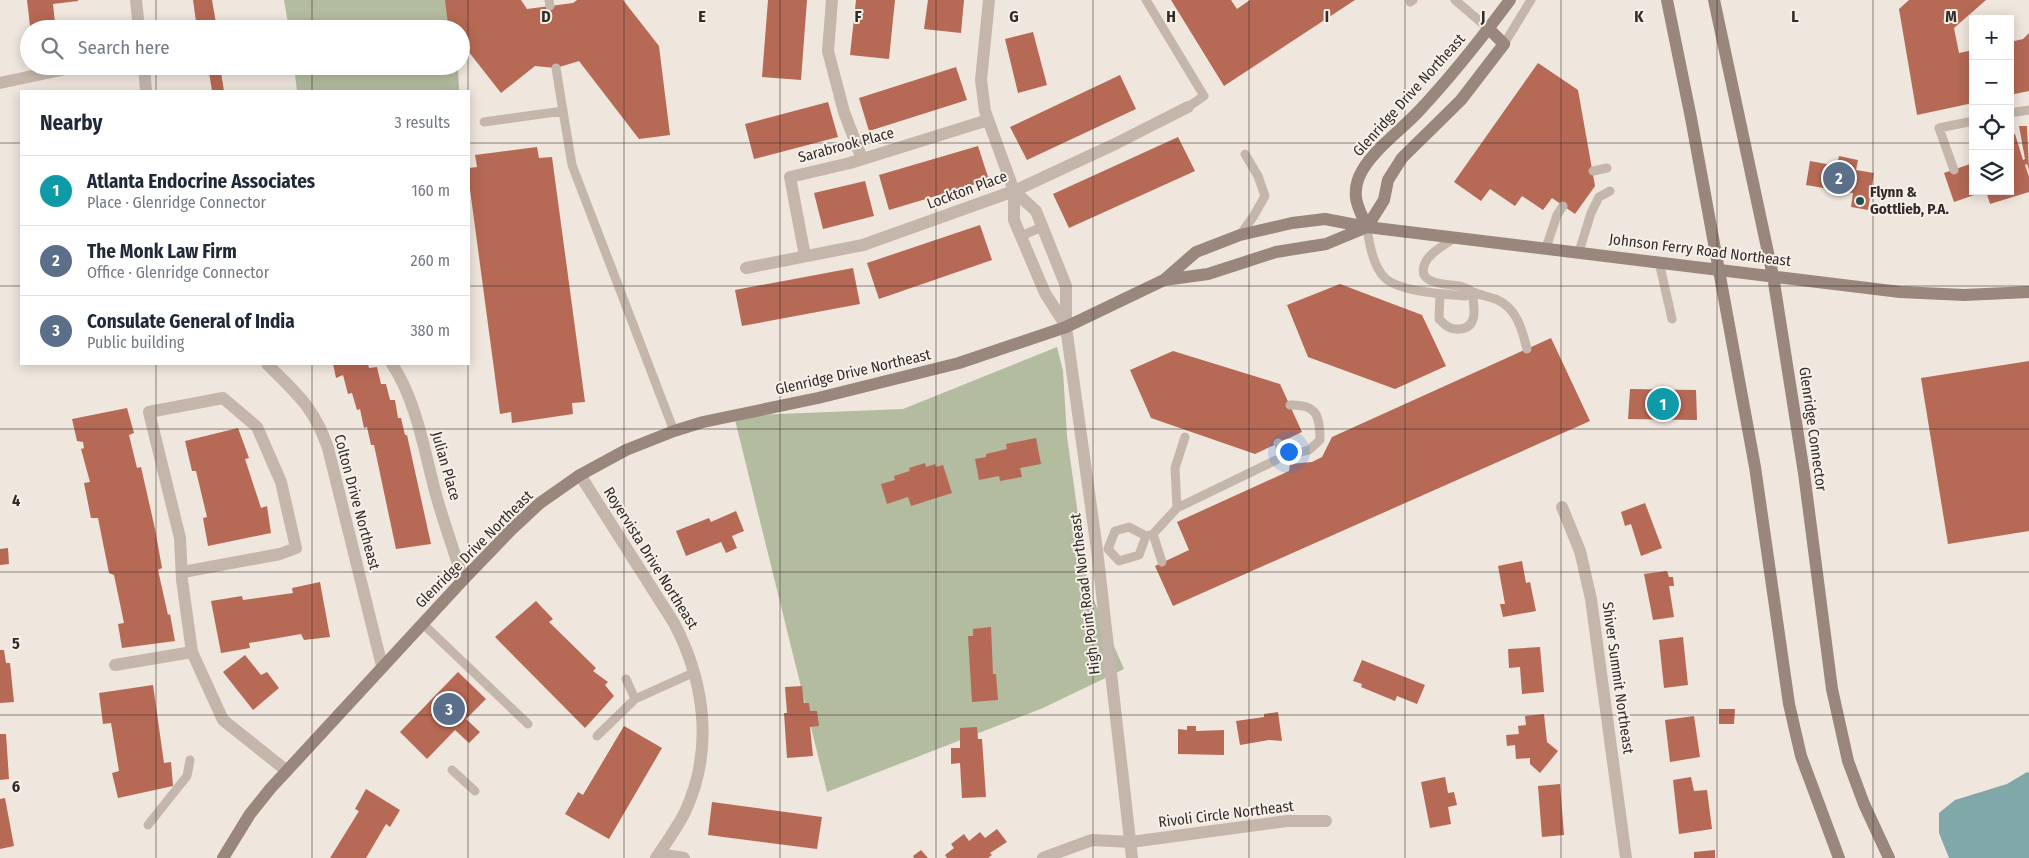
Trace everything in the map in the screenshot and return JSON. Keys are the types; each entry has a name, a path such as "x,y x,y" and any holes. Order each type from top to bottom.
{"main road":[{"name":"Glenridge Drive Northeast","path":"1367,227 1354,198 1360,176 1380,148 1417,113 1489,29 1510,0"},
{"path":"1666,0 1756,467 1789,704 1801,756 1839,858"},
{"name":"Glenridge Connector","path":"1714,0 1773,276 1804,473 1832,689 1848,761 1864,804 1890,858"},
{"path":"1367,227 1384,200 1388,180 1402,158 1461,100 1504,44 1489,29"},
{"name":"Johnson Ferry Road Northeast","path":"1066,326 1164,280 1196,252 1240,235 1292,223 1325,219 1367,227 1900,292 1964,295 2029,292"},
{"name":"Johnson Ferry Road Northeast","path":"1164,280 1208,274 1276,252 1326,244 1367,227"},
{"name":"Glenridge Drive Northeast","path":"223,858 250,814 287,770 422,623 540,503 580,475 626,450 674,431 740,413 818,398 902,378 978,357 1066,326"}],"street":[{"path":"136,0 138,20"},
{"path":"832,0 828,50 844,112 862,159"},
{"path":"989,0 981,80 985,111 1014,191 1014,220 1020,236 1045,293 1066,326"},
{"path":"0,83 38,75"},
{"path":"145,75 146,90"},
{"name":"Lockton Place","path":"746,268 863,245 1014,191 1188,107"},
{"name":"Sarabrook Place","path":"805,256 790,177 862,159 988,120"},
{"name":"High Point Road Northeast","path":"1014,191 1036,211 1066,286 1066,326 1103,549 1132,858"},
{"name":"Colton Drive Northeast","path":"267,365 301,398 320,426 328,448 382,666"},
{"name":"Julian Place","path":"393,365 402,379 416,419 463,580"},
{"path":"183,572 280,554 296,548 280,482 258,427 223,398 149,412 180,538 183,572 192,652 223,720 287,770"},
{"name":"Royervista Drive Northeast","path":"580,475 674,623 685,644 695,672 703,715 703,736 698,774 686,810 658,856"},
{"name":"Shiver Summit Northeast","path":"1562,507 1580,551 1591,599 1626,858"},
{"path":"115,665 192,652"},
{"name":"Rivoli Circle Northeast","path":"1043,858 1092,840 1131,842 1287,821 1326,821"},
{"path":"658,856 684,858"}],"lane":[{"path":"1146,0 1204,96 1188,107"},
{"path":"1455,0 1489,29"},
{"path":"1504,44 1531,0"},
{"path":"556,68 572,166 674,431"},
{"path":"2014,112 2029,110"},
{"path":"484,122 563,111"},
{"path":"1954,170 1939,128 1969,122"},
{"path":"1240,235 1265,196 1258,176 1245,154"},
{"path":"1593,171 1607,168"},
{"path":"1579,252 1591,213 1599,197 1610,191"},
{"path":"1546,248 1557,215 1563,206"},
{"path":"1020,236 1042,227"},
{"path":"1367,227 1370,252 1385,278 1411,290 1464,296 1472,292"},
{"path":"1454,238 1428,258 1425,263 1424,275 1433,283 1466,287 1472,292 1496,298 1516,316 1527,349"},
{"path":"1659,262 1672,319"},
{"path":"1440,294 1440,319 1446,327 1456,330 1466,328 1472,323 1474,315 1472,292"},
{"path":"1162,562 1149,535 1129,527 1115,531 1103,549 1120,561 1138,555 1149,535 1177,508 1281,457 1309,450 1320,440 1320,423 1314,410 1303,404 1290,405"},
{"path":"1177,508 1175,468 1185,437"},
{"path":"1278,443 1281,457"},
{"path":"422,623 528,724"},
{"path":"597,736 635,699 695,672"},
{"path":"626,679 635,699"},
{"path":"148,826 187,776 190,760"},
{"path":"452,770 475,790"}],"green space":[{"path":"284,0 453,0 454,20 287,20"},
{"path":"295,75 458,75 459,90 297,90"},
{"path":"1057,347 1063,371 1067,436 1088,587 1124,669 1043,708 827,792 734,416 903,409"}],"water":[{"path":"2027,772 2029,773 2029,858 1949,858 1939,833 1939,813 1955,800 2007,784"}],"building":[{"path":"27,0 78,0 53,4 55,20 29,20"},
{"path":"193,0 212,0 215,20 196,20"},
{"path":"445,0 521,0 527,9 573,3 577,0 623,0 659,46 670,135 639,139 579,61 556,68 535,66 501,93 470,53 470,20 448,20"},
{"path":"768,0 807,0 801,80 762,77"},
{"path":"856,0 895,0 889,59 850,55"},
{"path":"928,0 964,0 961,33 924,29"},
{"path":"1171,0 1231,0 1237,9 1250,0 1355,0 1224,86"},
{"path":"1909,0 1986,0 1954,28 1959,53 1969,51 1969,104 1917,115 1899,9"},
{"path":"1033,32 1047,85 1018,93 1005,39"},
{"path":"2029,33 2029,91 2014,94 2014,41 2023,39"},
{"path":"1538,63 1578,90 1595,186 1575,214 1552,198 1543,210 1522,196 1515,206 1490,189 1481,201 1454,182"},
{"path":"956,67 967,100 869,131 859,98"},
{"path":"209,75 221,75 224,90 212,90"},
{"path":"1120,75 1136,109 1027,160 1010,127"},
{"path":"828,102 838,137 754,159 745,124"},
{"path":"2019,126 2027,126 2029,170 2027,164 2025,165 2029,177 2029,192 1990,204 1987,195 2014,195 2014,134 2023,160 2025,159"},
{"path":"1178,137 1195,171 1069,228 1053,194"},
{"path":"978,146 989,180 889,210 879,175"},
{"path":"537,147 539,158 552,157 585,402 572,403 573,414 512,423 511,412 500,414 470,189 470,168 477,167 475,155"},
{"path":"1839,156 1858,160 1856,170 1874,173 1868,210 1851,207 1853,193 1806,185 1810,161 1837,166"},
{"path":"1969,164 1969,195 1974,195 1954,202 1944,173"},
{"path":"865,181 874,216 823,229 814,193"},
{"path":"980,225 992,260 879,299 867,263"},
{"path":"853,268 860,304 742,326 735,290"},
{"path":"1340,284 1422,315 1446,366 1395,389 1308,357 1287,305"},
{"path":"1551,338 1590,421 1173,606 1155,566 1189,550 1177,522 1289,471 1290,464 1312,462 1322,457 1332,437"},
{"path":"1173,351 1280,384 1302,432 1255,454 1151,418 1130,370"},
{"path":"2029,361 2029,531 1948,544 1921,378"},
{"path":"333,365 368,365 369,368 377,367 381,384 386,384 390,400 395,400 398,418 401,418 405,435 407,435 431,544 396,549 374,445 371,445 367,427 364,428 360,409 357,410 352,393 348,394 343,375 336,378"},
{"path":"1630,389 1696,390 1697,420 1628,419"},
{"path":"127,408 134,433 129,435 137,468 141,467 155,529 162,568 158,570 175,641 122,648 118,624 124,623 114,575 109,573 98,518 91,518 84,483 90,482 81,449 84,448 83,442 77,441 72,419"},
{"path":"238,428 249,458 245,459 261,508 267,506 271,533 208,546 203,518 207,517 196,471 192,471 185,441"},
{"path":"1036,438 1041,464 1020,468 1022,477 1000,481 999,476 979,480 975,459 1007,449 1006,444"},
{"path":"925,463 926,467 935,464 936,467 943,465 952,493 911,506 908,497 887,504 881,484 895,480 894,476 910,471 909,468"},
{"path":"1645,503 1662,548 1641,556 1631,524 1625,526 1621,512"},
{"path":"736,511 744,531 732,536 737,548 726,553 721,542 686,556 676,531 709,518 711,522"},
{"path":"8,548 9,564 0,565 0,549"},
{"path":"1522,561 1526,583 1530,582 1536,611 1503,617 1500,604 1505,604 1498,566"},
{"path":"1667,571 1669,577 1673,577 1674,586 1669,586 1674,617 1653,620 1644,574"},
{"path":"320,582 330,637 304,640 301,634 249,643 250,648 221,653 211,601 242,596 243,600 293,593 292,588"},
{"path":"536,601 553,619 549,622 596,668 593,671 608,682 605,685 614,696 585,728 495,637"},
{"path":"991,627 993,674 996,674 998,700 972,702 968,636 973,636 973,629"},
{"path":"1683,637 1688,685 1664,688 1659,640"},
{"path":"1540,647 1544,692 1522,694 1520,667 1509,668 1508,649"},
{"path":"0,650 4,650 6,663 10,663 14,702 0,703"},
{"path":"245,655 261,675 267,672 279,688 253,710 223,672"},
{"path":"1362,660 1425,685 1417,704 1397,696 1395,701 1361,687 1362,684 1353,681"},
{"path":"458,672 486,699 466,719 480,732 469,743 455,730 427,759 400,732"},
{"path":"153,685 164,763 171,762 173,786 118,798 112,773 119,771 111,723 103,724 99,693"},
{"path":"802,686 804,703 809,703 810,711 817,711 819,726 810,727 813,756 787,758 784,713 787,713 785,687"},
{"path":"1719,709 1735,709 1734,724 1719,724"},
{"path":"1278,712 1282,741 1269,740 1240,745 1236,721 1264,717 1264,714"},
{"path":"1544,714 1547,742 1558,751 1540,773 1530,764 1530,758 1516,759 1515,745 1507,746 1506,735 1519,734 1518,726 1526,725 1525,716"},
{"path":"1694,716 1700,757 1670,762 1665,720"},
{"path":"624,726 662,748 609,839 565,814 578,792 583,795"},
{"path":"1187,726 1196,726 1196,731 1224,730 1224,755 1178,754 1178,729 1187,730"},
{"path":"977,727 978,739 982,739 986,797 962,798 960,763 951,764 951,748 960,748 960,728"},
{"path":"0,734 6,734 9,779 0,780"},
{"path":"1445,777 1448,793 1454,792 1457,805 1448,807 1451,824 1430,828 1421,782"},
{"path":"1691,777 1694,791 1707,790 1712,829 1679,834 1673,780"},
{"path":"1560,784 1564,835 1542,837 1538,786"},
{"path":"366,789 400,810 390,827 386,824 366,858 330,858 359,811 355,809"},
{"path":"5,798 14,846 0,849 0,799"},
{"path":"712,802 822,817 817,849 708,835"},
{"path":"997,829 1007,842 990,853 992,855 988,858 947,858 945,855 954,848 951,844 964,834 969,841 980,832 985,838"},
{"path":"921,850 928,858 914,858 913,856"},
{"path":"1715,850 1715,858 1694,858 1694,852"}],"place":[{"name":"The Monk Law Firm","path":"1839,178"},
{"name":"Flynn & Gottlieb, P.A.","path":"1860,201"},
{"name":"Atlanta Endocrine Associates","path":"1663,404"},
{"name":"Consulate General of India","path":"449,709"}]}
